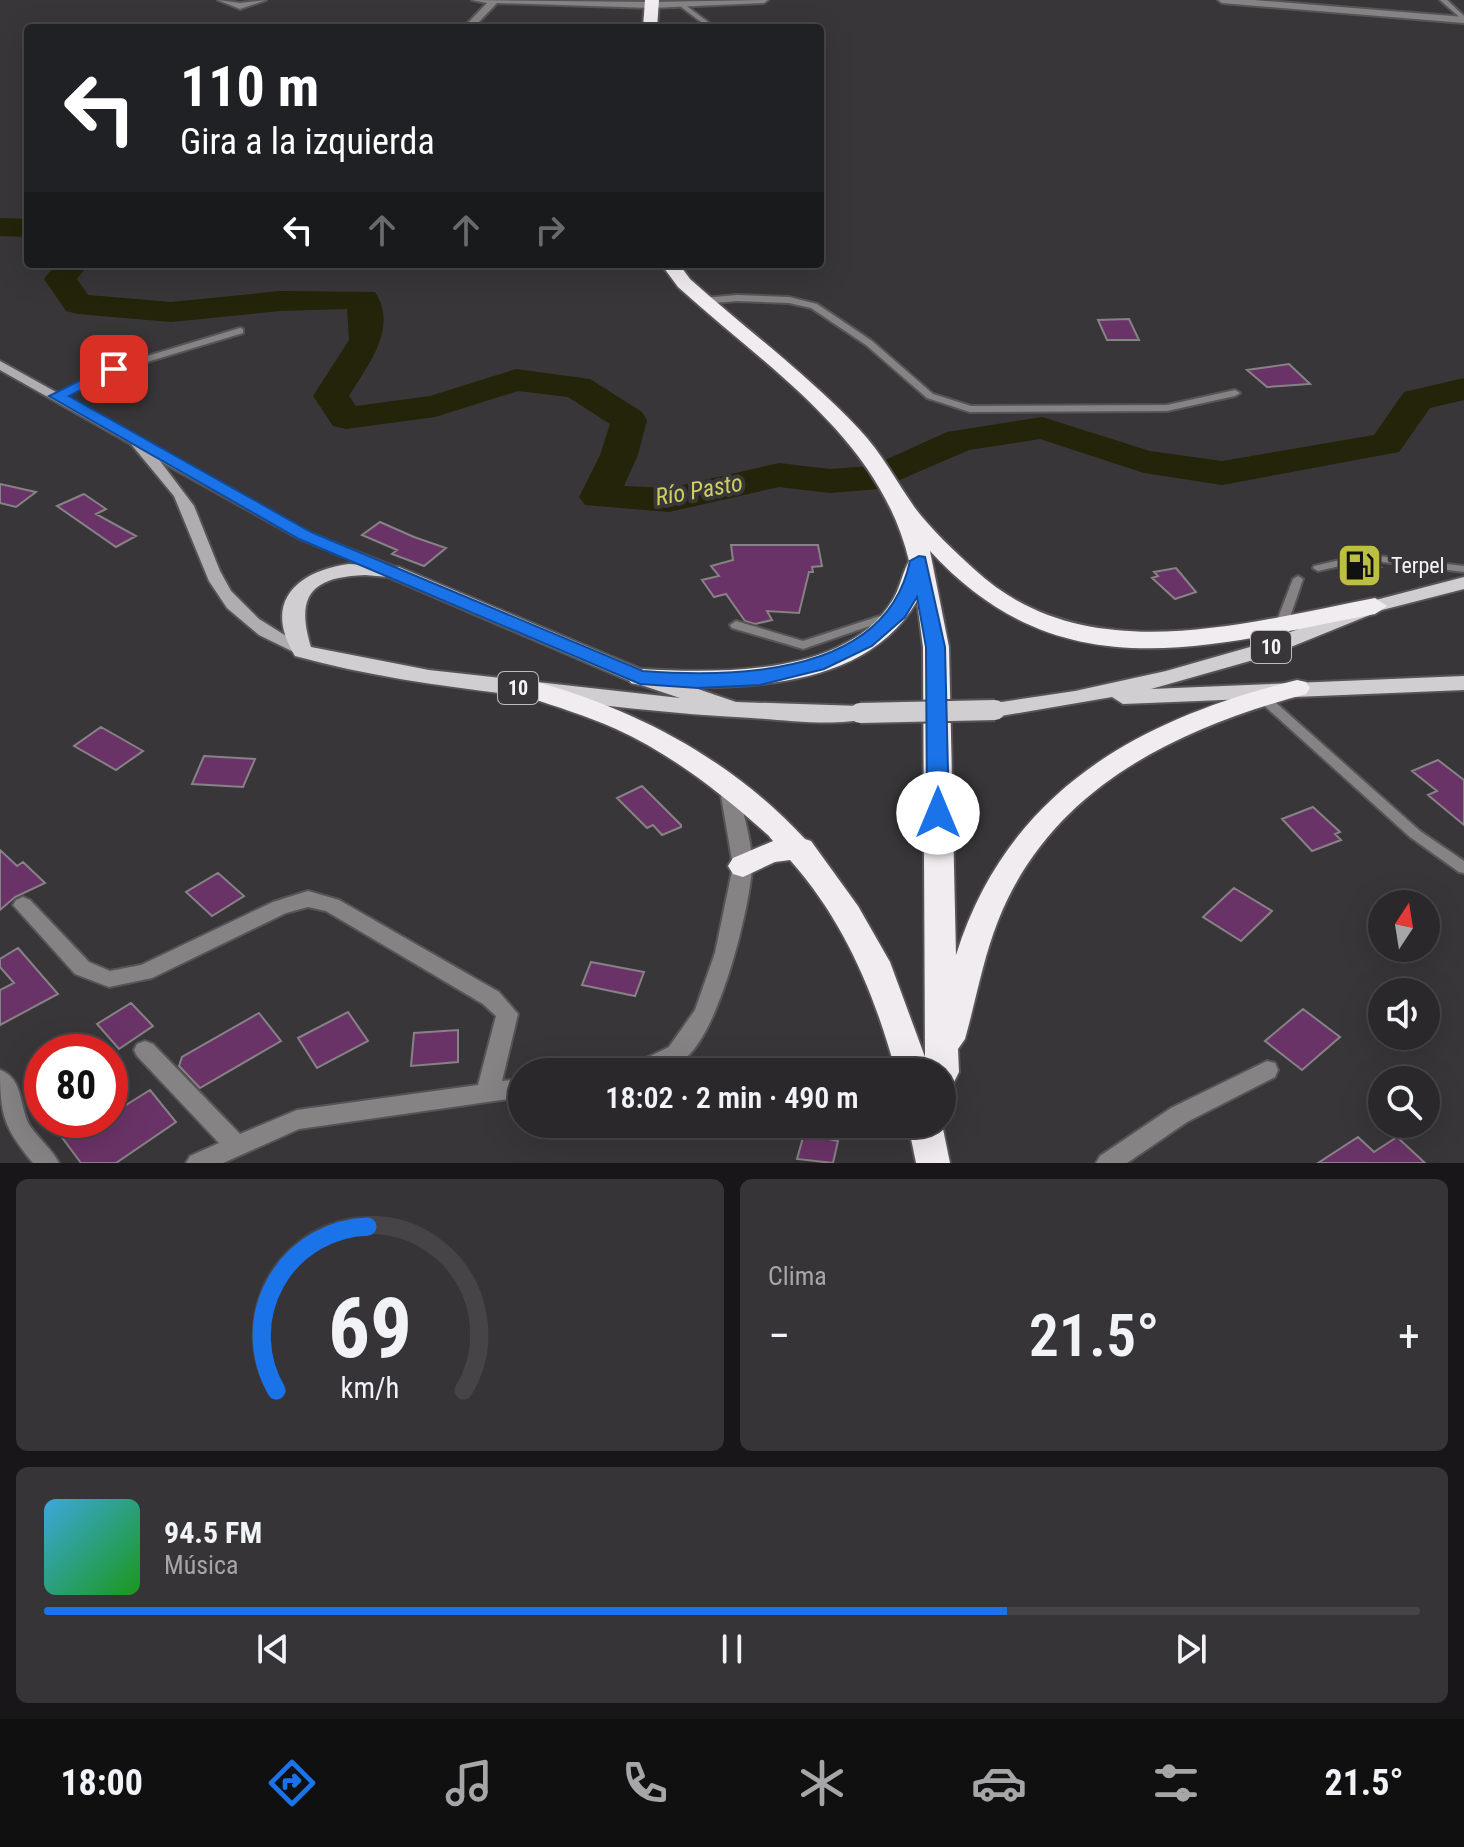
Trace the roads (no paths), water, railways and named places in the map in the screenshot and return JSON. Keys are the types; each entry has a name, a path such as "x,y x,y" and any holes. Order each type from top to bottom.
{"highway":[{"path":"650,24 652,2"},
{"path":"674,268 703,301 814,398 876,461 900,500 985,591 1019,613 1054,628 1106,639 1155,641 1215,637 1375,606"},
{"path":"900,500 919,561 936,647 942,1058"},
{"path":"640,677 698,682 760,678 817,665 865,642 898,613 914,587 919,561"},
{"path":"944,1058 989,907 1025,844 1071,792 1127,751 1191,718 1261,695 1297,688"},
{"path":"537,691 637,728 728,782 801,848 848,911 886,983 909,1058"},
{"path":"743,866 769,852 801,848"},
{"path":"929,1138 935,1163"},
{"path":"935,1163 938,1138"}],"main road":[{"name":"10","path":"0,365 131,435 305,536 640,677 738,711"},
{"name":"10","path":"131,435 181,496 217,581 237,609 270,636 302,651 355,667 537,691 738,711 860,713 995,710 1075,698 1168,678 1264,650 1375,606 1464,583"},
{"path":"302,651 294,605 305,586 331,572 359,567 392,571"},
{"name":"10","path":"1075,698 1464,683"}],"street":[{"path":"222,0 240,6 262,0"},
{"path":"476,0 682,5 764,0"},
{"path":"1222,0 1464,20"},
{"path":"472,24 494,1"},
{"path":"667,1058 677,1053 705,1013 725,953 743,866 728,782"},
{"path":"23,905 82,968 109,979 145,972 280,907 308,899 332,905 491,998 507,1014 488,1091"},
{"path":"145,1050 235,1144"},
{"path":"1108,1163 1179,1115 1267,1070"},
{"path":"0,1079 7,1088 19,1129 47,1163"},
{"path":"198,1163 235,1144 297,1120 508,1089"}],"lane":[{"path":"1443,0 1464,20"},
{"path":"682,5 708,24"},
{"path":"703,301 737,298 789,300 814,306 869,343 930,396 970,409 1167,408 1235,393"},
{"path":"57,396 124,365 240,331"},
{"path":"1370,558 1464,569"},
{"path":"1318,568 1340,563"},
{"path":"1282,623 1298,579"},
{"path":"736,625 803,645 898,613"},
{"path":"1261,695 1415,834 1464,868"}],"waterway":[{"name":"Río Pasto","path":"0,227 24,228"},
{"name":"Río Pasto","path":"70,268 60,279 78,304 171,312 280,301 363,299 366,340 331,396 346,418 435,406 516,380 577,387 629,420 619,455 599,497 669,500 779,475 830,481 879,477 960,440 1042,428 1144,462 1222,473 1386,444 1417,400 1464,389"}],"place":[{"name":"Terpel","path":"1360,565"}]}
